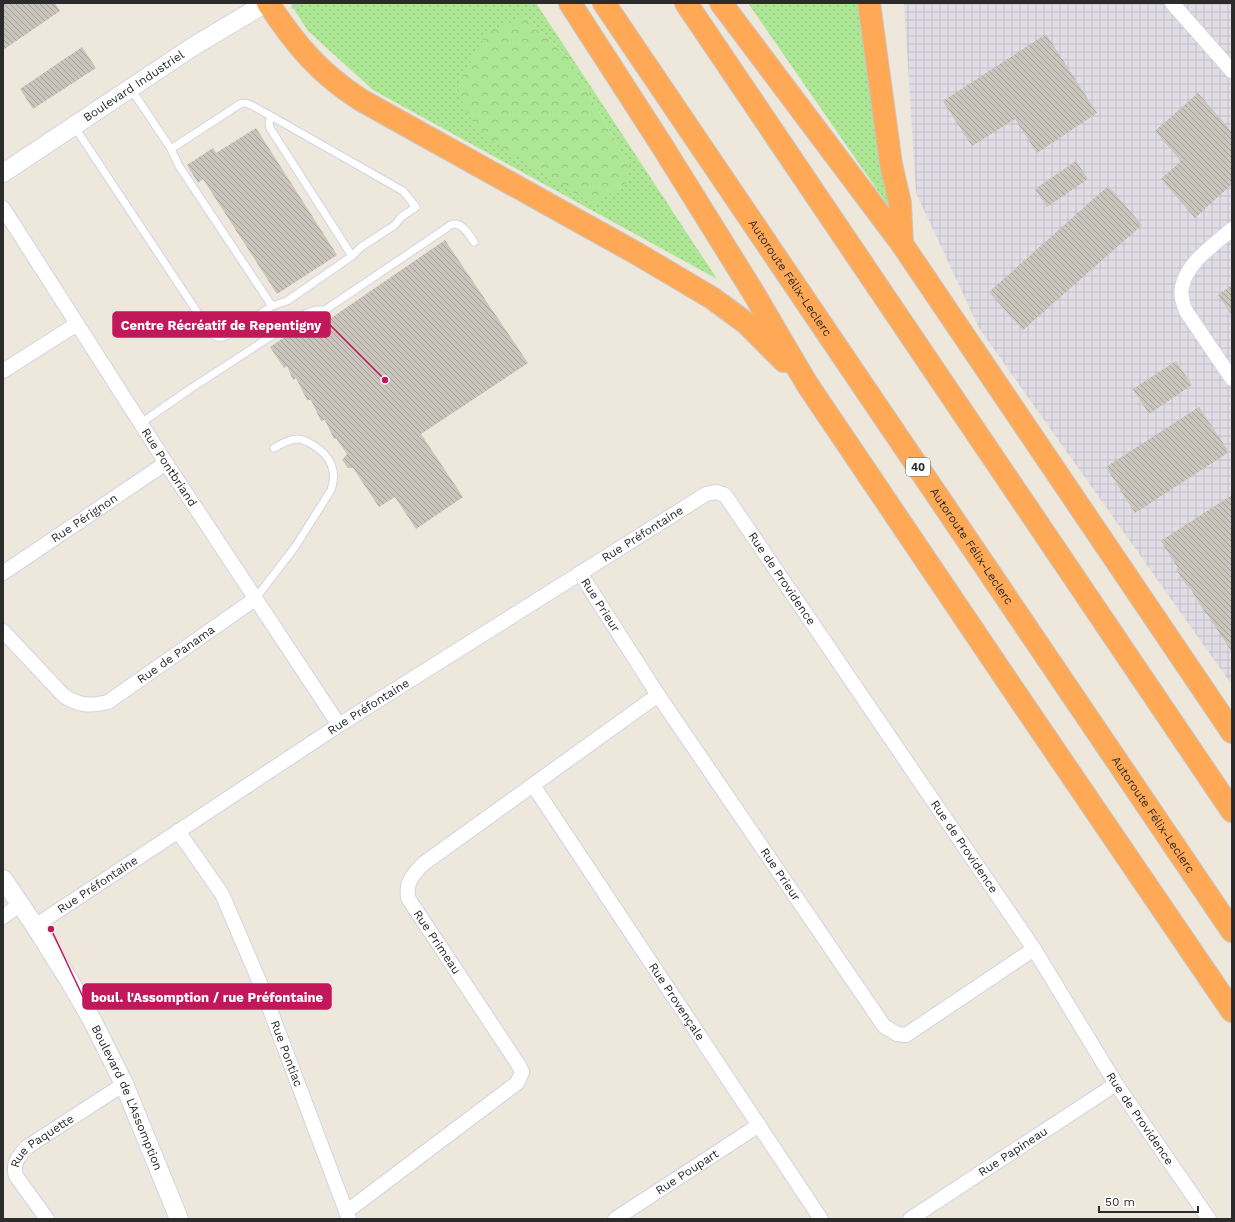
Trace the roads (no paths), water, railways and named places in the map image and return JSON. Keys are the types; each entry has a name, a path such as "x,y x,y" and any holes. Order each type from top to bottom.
{"highway":[{"path":"267,3 306,54 322,71 341,86 361,100 636,253 712,298 746,323 807,384"},
{"path":"570,3 635,102 757,299 807,384 1232,1010"},
{"name":"Autoroute Félix-Leclerc","path":"604,3 1232,931"},
{"path":"686,3 1232,811"},
{"path":"721,3 902,244 1232,732"},
{"path":"870,3 891,164 900,203 902,244"}],"street":[{"name":"Boulevard Industriel","path":"3,173 203,40 267,3"},
{"path":"1172,3 1232,71"},
{"name":"Rue Pontbriand","path":"3,208 166,463 339,725"},
{"path":"1232,229 1193,264 1185,278 1182,288 1182,301 1186,311 1232,379"},
{"path":"3,371 77,324"},
{"name":"Rue Pérignon","path":"3,573 166,463"},
{"name":"Rue de Providence","path":"706,494 716,492 725,495 1034,949 1116,1084 1206,1218"},
{"name":"Rue Préfontaine","path":"35,926 339,725 706,494"},
{"name":"Rue Prieur","path":"580,572 658,695 879,1020 890,1031 906,1035 1034,949"},
{"name":"Rue de Panama","path":"3,631 64,696 76,703 96,705 108,702 255,599"},
{"name":"Rue Primeau","path":"348,1215 517,1083 522,1072 408,898 406,888 412,876 423,864 658,695"},
{"name":"Rue Provençale","path":"533,785 821,1219"},
{"name":"Rue Pontiac","path":"178,831 222,894 260,983 348,1215"},
{"name":"Boulevard de L'Assomption","path":"3,879 35,926 92,1020 124,1084 176,1218"},
{"path":"3,917 20,904"},
{"name":"Rue Paquette","path":"47,1219 16,1176 14,1170 15,1162 27,1147 124,1084"},
{"name":"Rue Papineau","path":"910,1219 1116,1084"},
{"name":"Rue Poupart","path":"615,1219 759,1125"}],"lane":[{"path":"130,88 171,149 179,166 272,306"},
{"path":"74,126 211,333 216,338 222,338 272,306 286,301 395,225 401,217 416,207 403,191 394,185 245,103 240,104 171,149"},
{"path":"271,116 269,123 270,128 352,256"},
{"path":"141,423 190,389 307,313 316,310 325,310 454,224 464,228 474,242"},
{"path":"255,599 295,547 331,490 333,484 334,475 330,460 317,447 299,439 290,440 274,448"}],"place":[{"name":"Centre Récréatif de Repentigny","path":"385,380"},
{"name":"boul. l'Assomption / rue Préfontaine","path":"51,929"}]}
